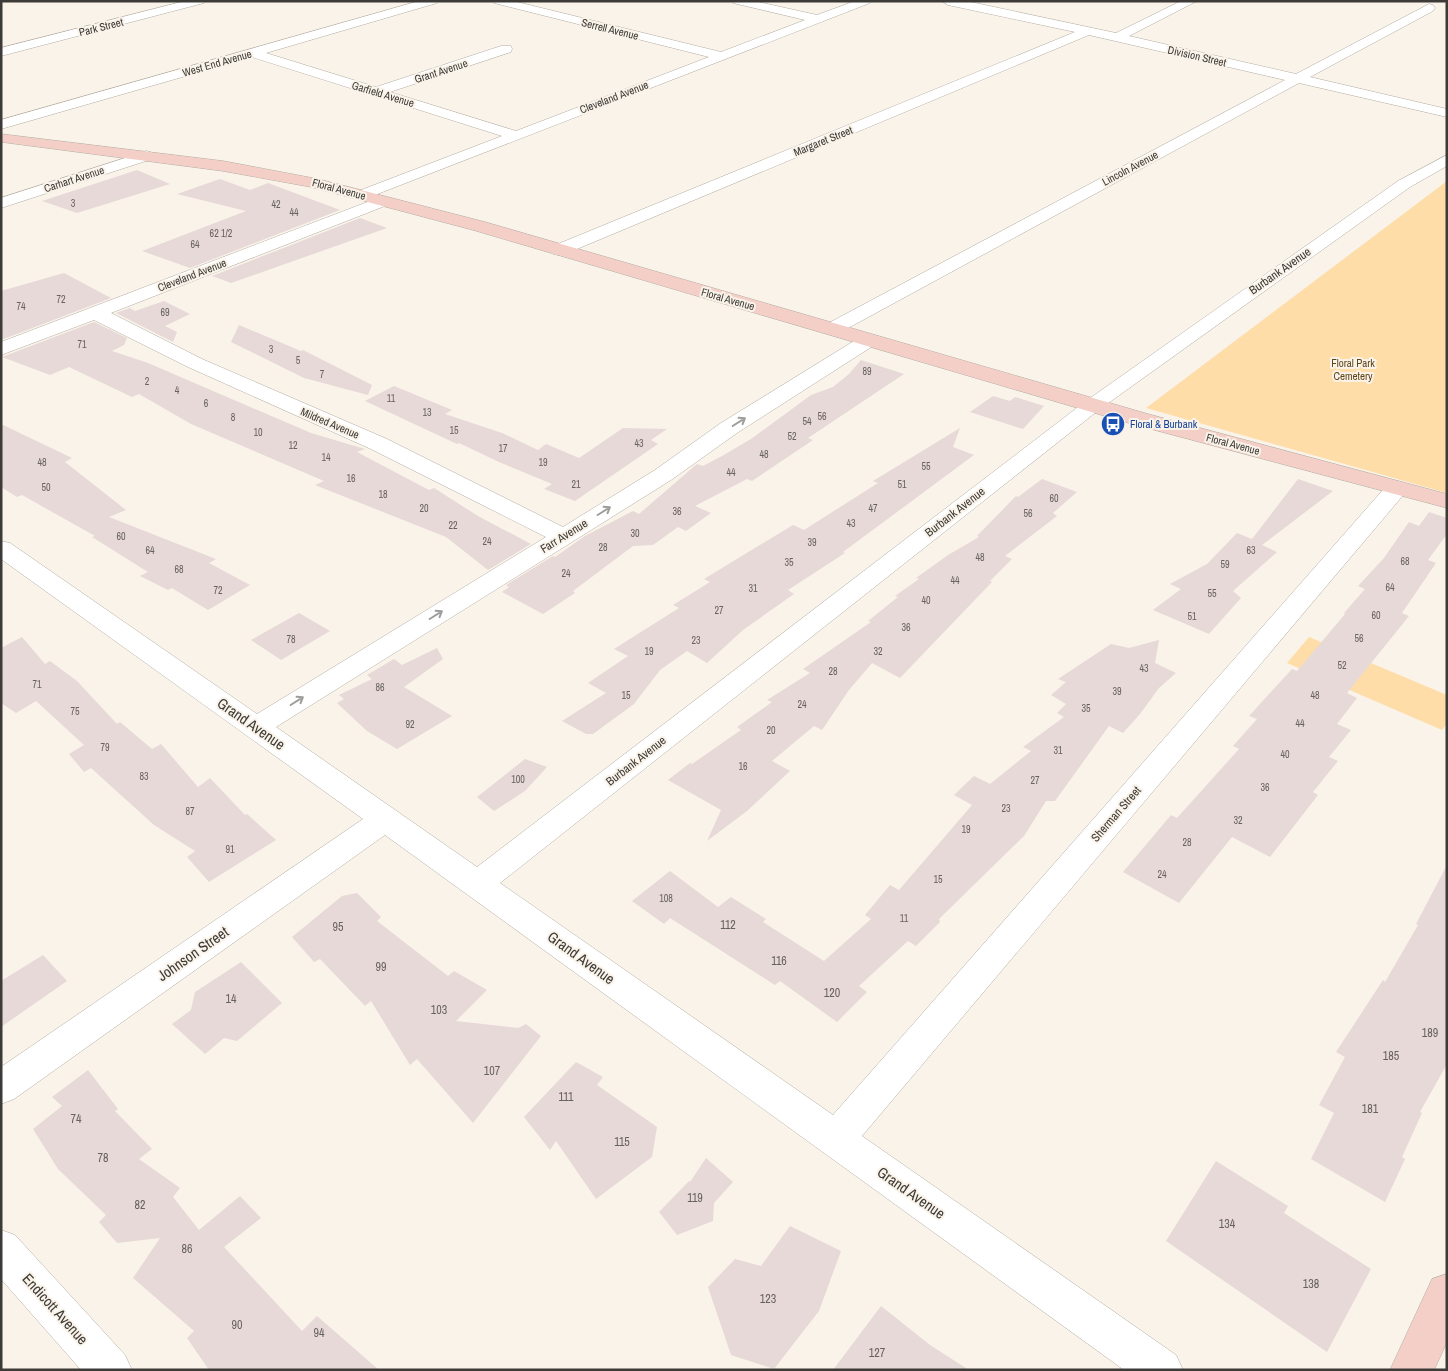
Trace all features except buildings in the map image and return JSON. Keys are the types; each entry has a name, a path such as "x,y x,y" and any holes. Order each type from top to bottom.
{"street":[{"name":"Park Street","path":"1,52 200,1"},
{"name":"West End Avenue","path":"1,126 433,1"},
{"name":"Serrell Avenue","path":"498,1 721,56"},
{"path":"737,1 817,19"},
{"name":"Cleveland Avenue","path":"362,195 866,1"},
{"name":"Division Street","path":"948,1 1117,37 1447,113"},
{"path":"1117,37 1191,1"},
{"name":"Lincoln Avenue","path":"832,329 1429,8"},
{"name":"Margaret Street","path":"559,250 1088,31"},
{"name":"Grant Avenue","path":"376,92 506,49"},
{"name":"Garfield Avenue","path":"252,53 514,135"},
{"name":"Floral Avenue","path":"1,138 288,176 559,250 1093,405 1447,501"},
{"name":"Carhart Avenue","path":"1,203 147,156"},
{"name":"Burbank Avenue","path":"477,884 1093,405 1404,184 1447,160"},
{"name":"Cleveland Avenue","path":"1,349 384,201"},
{"name":"Mildred Avenue","path":"96,313 195,363 378,444 563,536"},
{"name":"Farr Avenue","path":"256,726 663,475 729,428 869,340"},
{"name":"Sherman Street","path":"835,1140 1397,488"},
{"name":"Grand Avenue","path":"1,548 256,726 835,1140 1161,1370"},
{"name":"Johnson Street","path":"1,1088 385,819"},
{"name":"Endicott Avenue","path":"1,1249 110,1370"},
{"path":"1412,1370 1447,1294"}],"green space":[{"name":"Floral Park Cemetery","path":"1447,181 1447,493 1146,408"},
{"path":"1309,637 1447,695 1447,723 1442,730 1287,663"}],"place":[{"name":"Floral & Burbank","path":"1113,424"}]}
